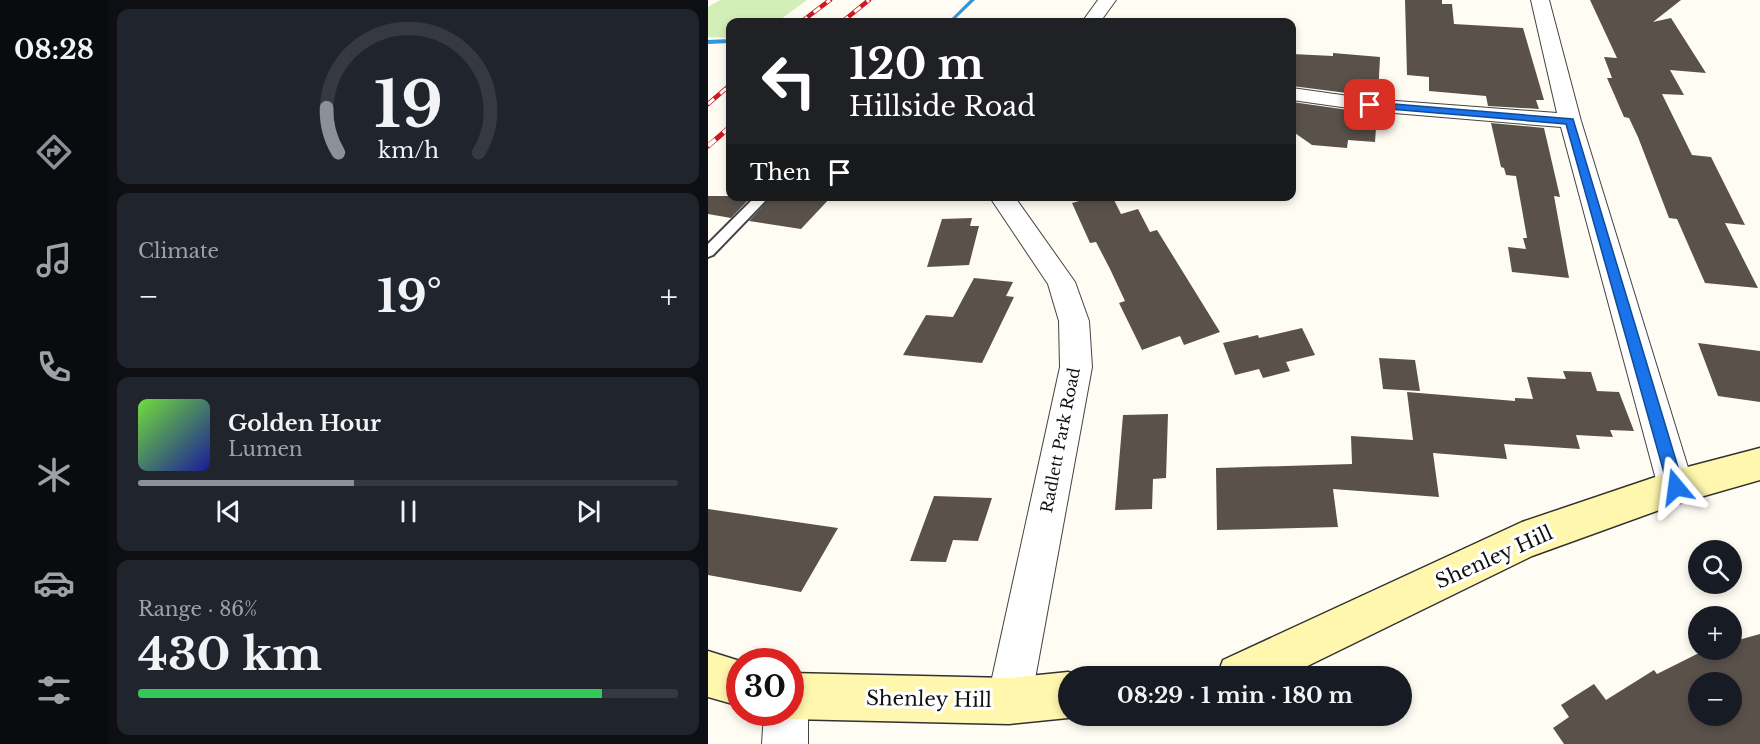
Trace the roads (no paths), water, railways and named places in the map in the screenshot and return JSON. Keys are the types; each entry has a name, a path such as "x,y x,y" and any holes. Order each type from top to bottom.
{"street":[{"path":"1094,18 1107,0"},
{"path":"1540,0 1570,122 1676,487"},
{"path":"1296,95 1370,105 1570,122"},
{"name":"Radlett Park Road","path":"1004,201 1061,282 1074,321 1076,367 1009,701"},
{"name":"Shenley Hill","path":"1260,666 1522,541 1676,487 1760,464"},
{"path":"708,674 726,678"},
{"name":"Shenley Hill","path":"804,696 1009,701 1058,696"},
{"path":"785,744 786,726"}],"lane":[{"path":"708,252 759,201"}],"waterway":[{"path":"954,18 973,0"},
{"path":"708,42 726,41"}],"railway":[{"path":"806,18 830,0"},
{"path":"847,18 869,0"},
{"path":"708,104 726,88"},
{"path":"708,146 726,130"}]}
